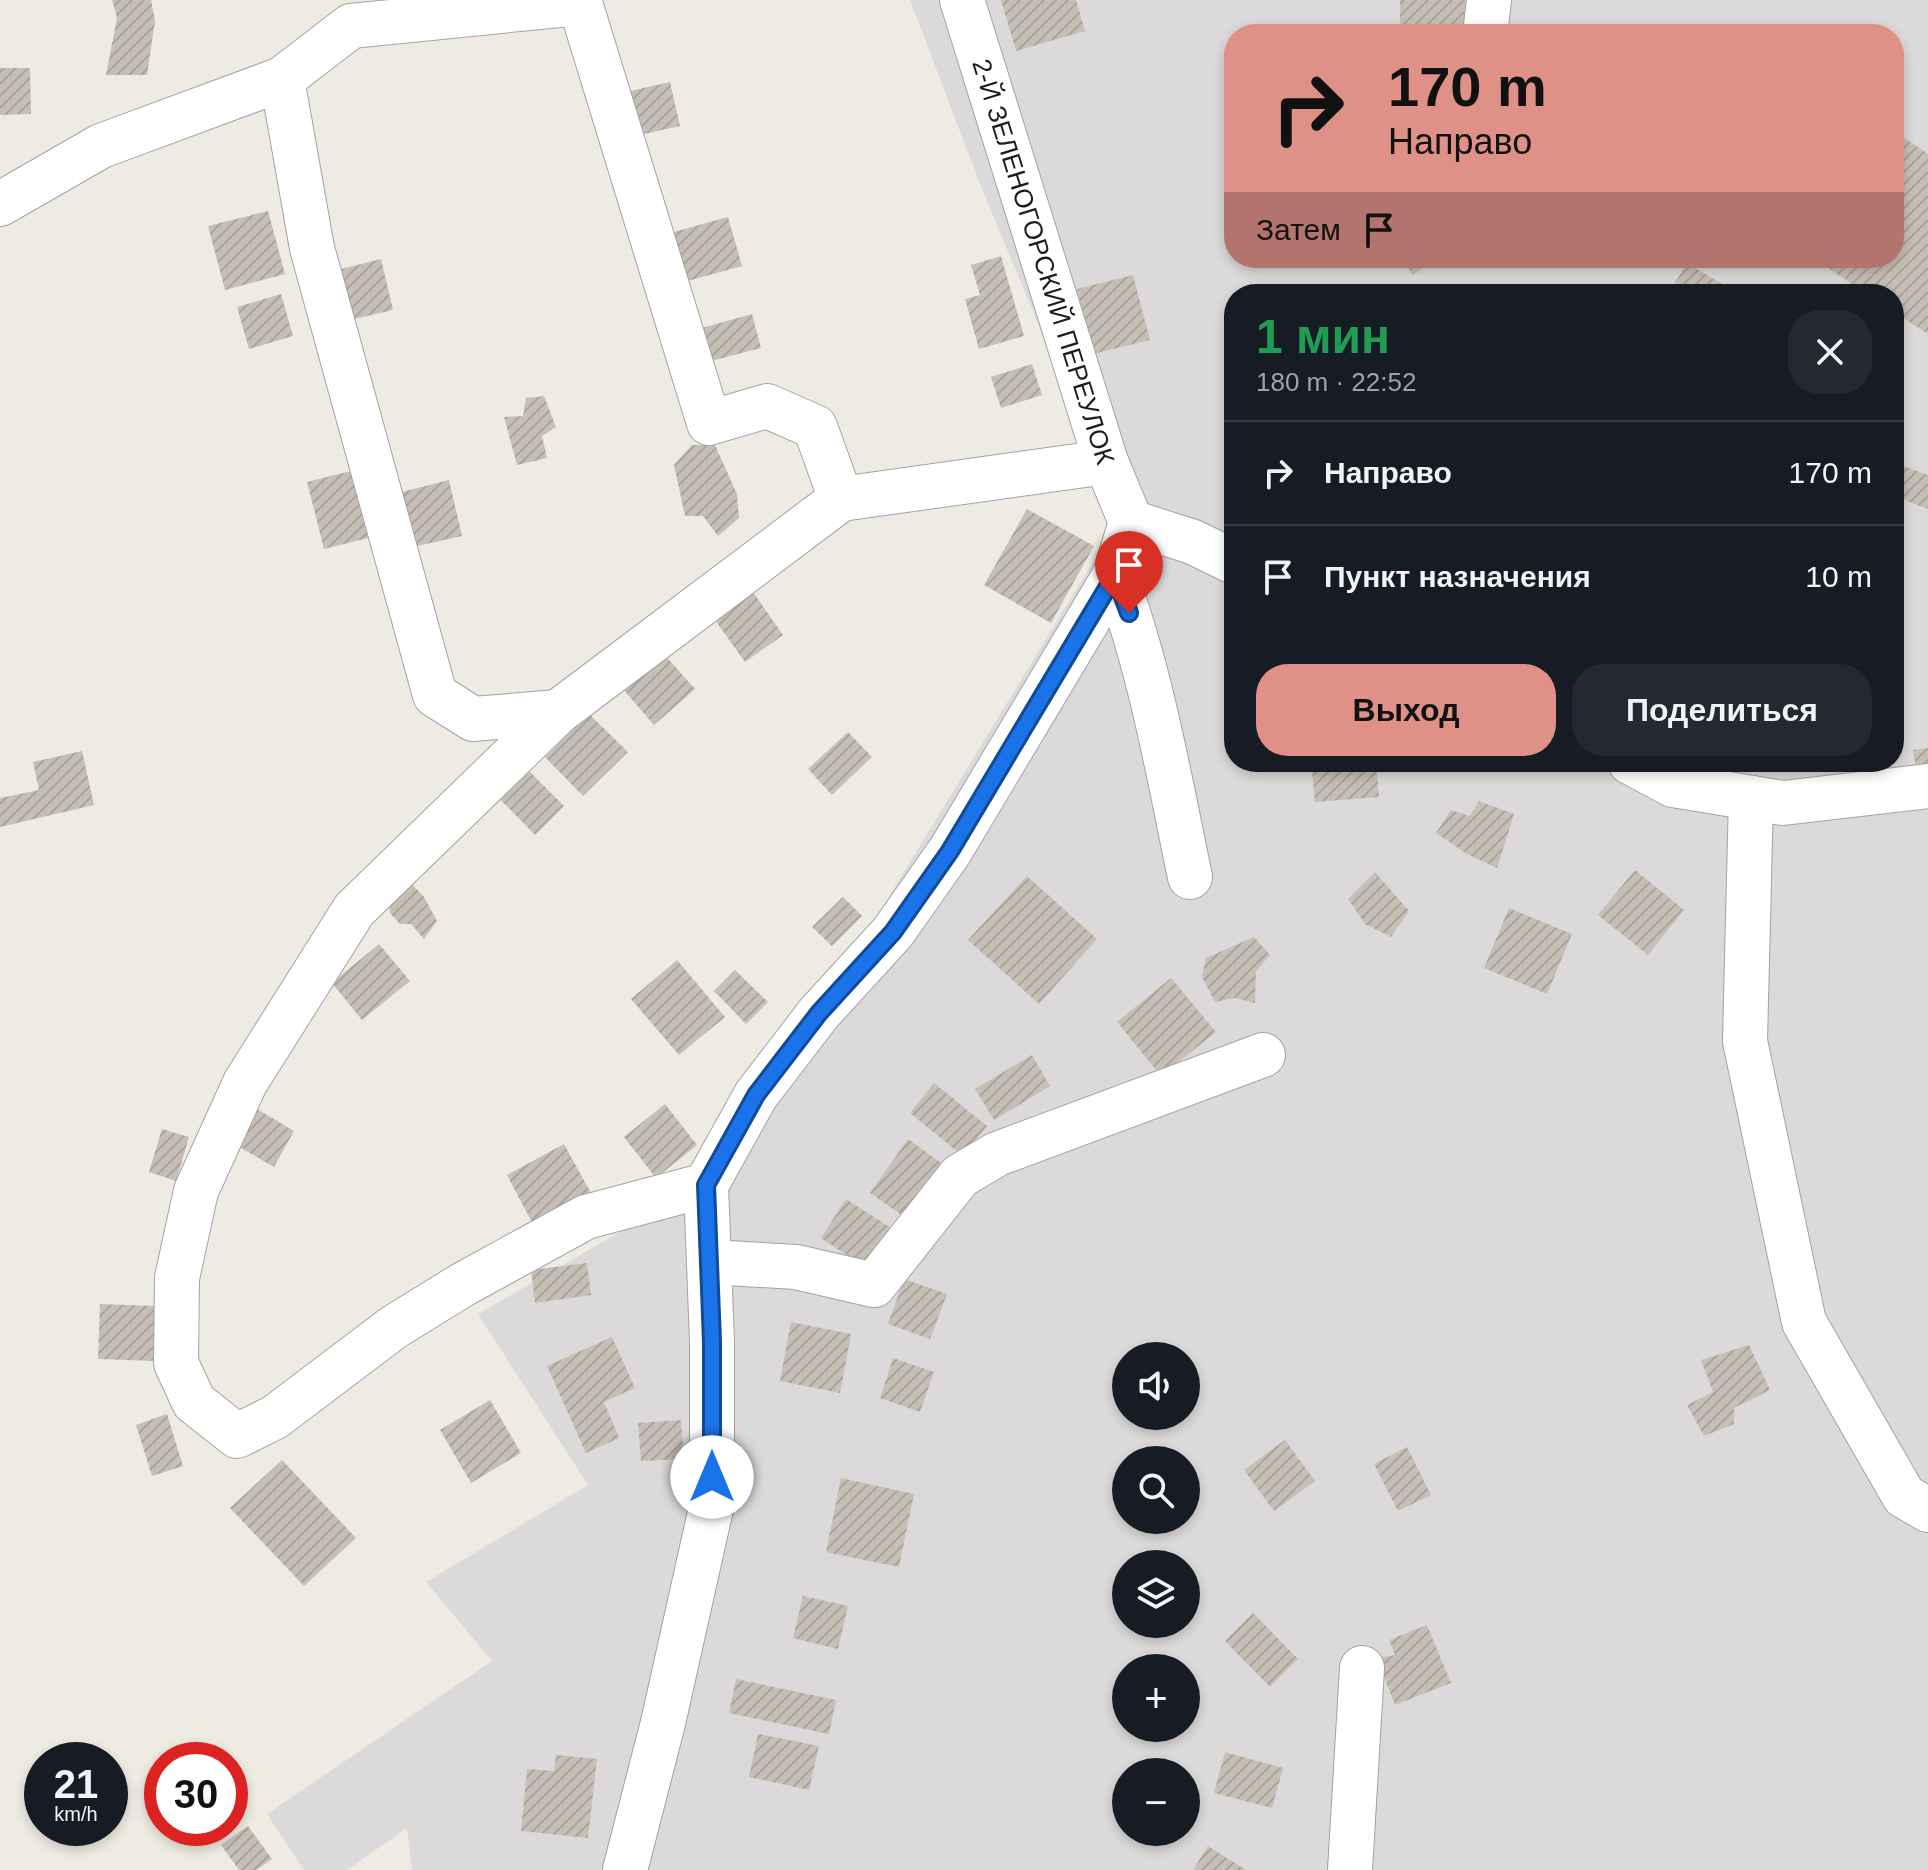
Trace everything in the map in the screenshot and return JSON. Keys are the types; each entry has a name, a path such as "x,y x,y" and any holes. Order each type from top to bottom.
{"street":[{"name":"2-Й ЗЕЛЕНОГОРСКИЙ ПЕРЕУЛОК","path":"962,0 1106,462 1131,522"},
{"path":"1486,24 1489,0"},
{"path":"0,204 101,146 282,79 351,26 580,3 709,423 767,406 815,427 841,499"},
{"path":"282,79 312,248 435,695 473,719 558,712"},
{"path":"706,1185 586,1217 462,1285 394,1327 275,1417 237,1436 194,1402 176,1363 177,1278 196,1191 245,1083 354,910 558,712 841,499 1106,462"},
{"path":"625,1870 663,1723 712,1504 712,1342 706,1185 756,1095 819,1013 893,932 950,851 1115,575 1131,522 1193,542 1224,557"},
{"path":"1115,575 1129,613 1163,745 1190,877"},
{"path":"1649,772 1673,785 1783,803 1928,786"},
{"path":"1751,798 1745,1041 1804,1322 1904,1496 1928,1510"},
{"path":"709,1262 796,1267 874,1285 960,1176 997,1154 1263,1055"},
{"path":"1350,1870 1362,1668"}],"shaded area":[{"path":"910,0 1928,0 1928,1870 412,1870 407,1828 347,1870 304,1870 267,1814 492,1661 426,1582 588,1485 478,1314 701,1185 815,1018 1119,519 980,184"}],"building":[{"path":"112,0 151,0 155,21 147,75 106,75 117,18"},
{"path":"1001,0 1076,0 1085,31 1016,51"},
{"path":"1400,0 1469,0 1469,24 1400,24"},
{"path":"0,68 30,68 31,114 0,115"},
{"path":"670,82 680,126 640,135 630,91"},
{"path":"1904,138 1928,154 1928,334 1904,318 1904,284 1852,284 1828,268 1904,268"},
{"path":"268,211 285,274 225,290 208,226"},
{"path":"728,217 742,266 684,282 670,233"},
{"path":"1001,256 1024,336 979,349 965,299 980,295 971,265"},
{"path":"381,259 393,310 350,320 337,270"},
{"path":"1408,268 1423,268 1413,275"},
{"path":"1684,268 1695,268 1722,284 1674,284"},
{"path":"1133,275 1150,340 1093,354 1077,289"},
{"path":"281,294 293,336 249,349 237,307"},
{"path":"752,314 761,348 707,362 698,329"},
{"path":"1032,364 1042,395 1001,408 991,377"},
{"path":"544,396 556,427 542,436 547,458 517,465 504,417 523,416 526,398"},
{"path":"692,445 715,445 737,494 739,518 718,536 703,516 685,516 674,465"},
{"path":"1904,466 1928,475 1928,509 1904,500"},
{"path":"351,471 368,538 324,549 307,482"},
{"path":"449,480 462,536 408,548 394,494"},
{"path":"1027,509 1094,546 1051,623 984,585"},
{"path":"753,592 783,635 745,662 715,620"},
{"path":"662,652 695,689 654,725 622,688"},
{"path":"589,714 628,752 583,796 545,757"},
{"path":"848,732 872,757 832,795 808,769"},
{"path":"1928,748 1928,771 1917,773 1913,750"},
{"path":"82,751 94,805 0,827 0,798 39,790 33,762"},
{"path":"524,766 564,806 535,835 495,794"},
{"path":"1312,772 1377,772 1379,797 1315,802"},
{"path":"1479,801 1514,814 1497,868 1467,854 1436,833 1451,810 1470,816"},
{"path":"1635,870 1684,910 1648,955 1598,915"},
{"path":"1375,872 1409,911 1391,937 1365,924 1348,899"},
{"path":"1027,876 1097,939 1039,1004 968,940"},
{"path":"410,882 424,897 437,921 424,939 411,924 400,924 390,913 389,898"},
{"path":"843,897 862,916 832,946 812,927"},
{"path":"1509,908 1572,934 1547,994 1484,968"},
{"path":"1254,937 1270,955 1256,971 1255,1003 1235,998 1215,1002 1202,977 1206,958"},
{"path":"379,944 410,981 362,1020 332,983"},
{"path":"677,960 725,1017 679,1055 631,999"},
{"path":"735,970 768,1002 746,1024 714,991"},
{"path":"1171,978 1216,1032 1161,1076 1117,1022"},
{"path":"1032,1055 1050,1086 994,1120 975,1089"},
{"path":"934,1083 987,1126 963,1156 910,1113"},
{"path":"665,1104 697,1145 656,1178 624,1137"},
{"path":"257,1109 294,1131 274,1167 236,1145"},
{"path":"162,1129 189,1137 176,1181 149,1172"},
{"path":"908,1139 944,1165 906,1218 870,1193"},
{"path":"564,1144 592,1195 534,1226 507,1175"},
{"path":"846,1199 894,1230 868,1269 821,1238"},
{"path":"587,1263 591,1295 535,1303 531,1270"},
{"path":"904,1279 947,1294 930,1339 888,1324"},
{"path":"100,1304 157,1306 155,1361 98,1359"},
{"path":"791,1322 851,1334 840,1393 780,1381"},
{"path":"612,1337 635,1388 604,1402 619,1438 586,1453 547,1366"},
{"path":"1749,1345 1770,1390 1734,1408 1734,1424 1704,1436 1687,1405 1713,1392 1701,1360"},
{"path":"893,1358 934,1372 920,1412 880,1398"},
{"path":"490,1400 521,1453 471,1483 440,1430"},
{"path":"167,1414 183,1466 152,1476 136,1425"},
{"path":"681,1420 684,1459 641,1461 638,1423"},
{"path":"1285,1440 1315,1481 1274,1511 1244,1470"},
{"path":"1407,1447 1431,1495 1398,1511 1374,1464"},
{"path":"282,1460 356,1538 304,1586 230,1508"},
{"path":"841,1478 914,1494 899,1567 826,1552"},
{"path":"803,1596 848,1606 838,1649 793,1638"},
{"path":"1253,1613 1298,1659 1270,1687 1225,1641"},
{"path":"1427,1625 1451,1683 1395,1705 1377,1658 1395,1655 1389,1640"},
{"path":"736,1679 836,1700 829,1734 729,1713"},
{"path":"758,1734 819,1746 809,1790 749,1777"},
{"path":"1225,1752 1283,1768 1272,1808 1214,1793"},
{"path":"556,1755 597,1759 588,1838 521,1831 527,1769 554,1771"},
{"path":"248,1826 272,1859 256,1870 239,1870 222,1846 248,1846"},
{"path":"1208,1846 1246,1870 1193,1870"}],"route":[{"path":"712,1477 712,1342 706,1185 756,1095 819,1013 893,932 950,851 1115,575 1129,613"}]}
